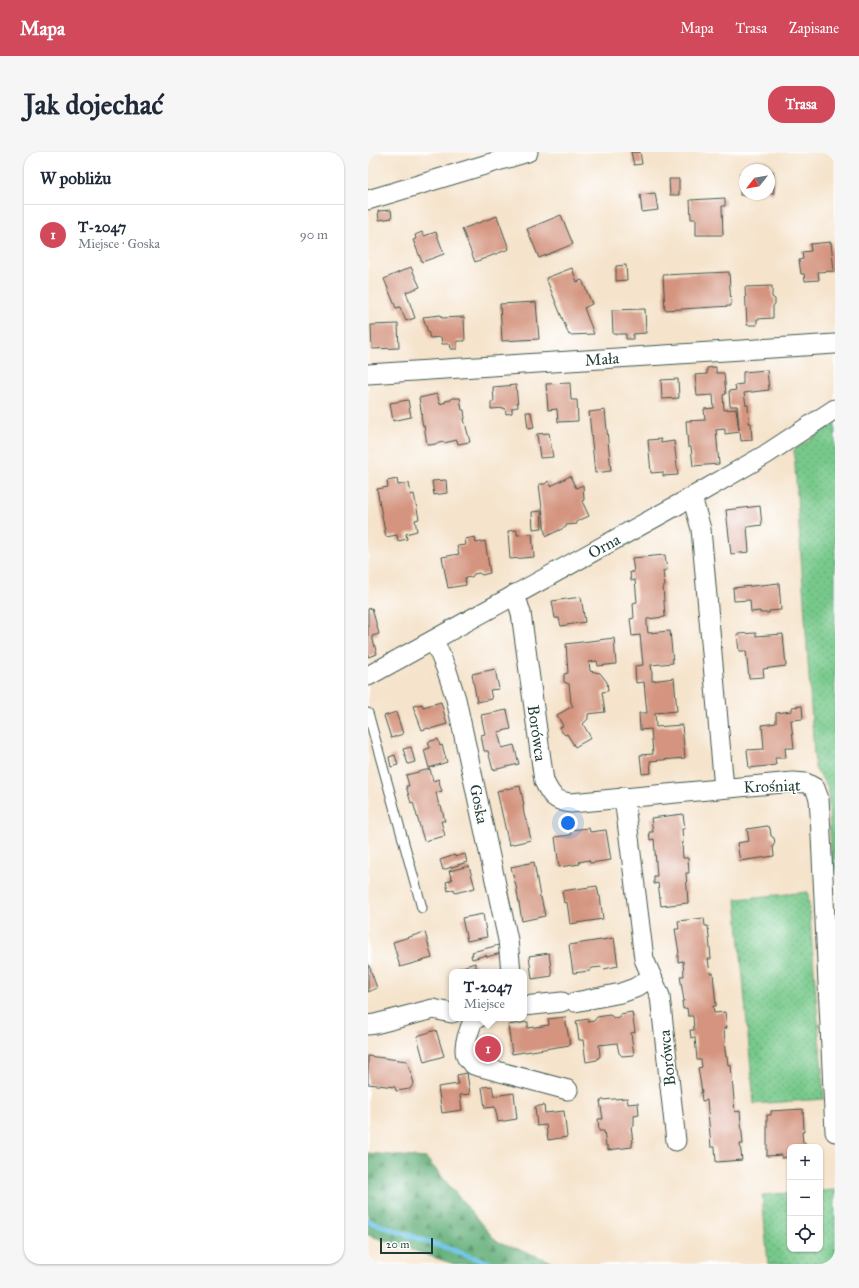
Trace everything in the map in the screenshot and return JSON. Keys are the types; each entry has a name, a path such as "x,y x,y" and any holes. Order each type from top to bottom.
{"street":[{"path":"368,200 528,152"},
{"name":"Mała","path":"368,374 835,344"},
{"name":"Orna","path":"368,676 766,455 835,408"},
{"name":"Krośniąt","path":"692,497 701,529 724,788 793,782 806,783 815,788 820,799 835,1132"},
{"name":"Borówca","path":"515,594 521,613 544,781 550,793 559,802 571,803 724,788"},
{"name":"Goska","path":"434,640 456,699 508,940 511,969"},
{"name":"Borówca","path":"624,797 644,959 660,996 676,1141"},
{"path":"527,1006 569,1002 621,993 635,988 652,977"},
{"path":"368,1025 433,1009 449,1012"},
{"path":"472,1021 466,1042 465,1052 474,1065 568,1090"}],"lane":[{"path":"368,712 422,908"}],"green space":[{"path":"835,423 835,873 832,873 828,788 815,768 794,450"},
{"path":"808,892 824,1099 754,1104 736,899"},
{"path":"368,1153 426,1158 496,1241 558,1264 454,1264 368,1235"},
{"path":"835,1190 835,1264 768,1264 762,1195 787,1193 787,1252 823,1252 823,1191"}],"building":[{"path":"631,152 640,152 642,164 634,165"},
{"path":"669,179 679,179 679,195 670,195"},
{"path":"655,193 658,210 642,212 640,195"},
{"path":"725,198 725,206 722,206 723,235 696,235 696,219 691,219 690,200"},
{"path":"391,210 392,218 379,220 378,211"},
{"path":"561,215 573,244 539,258 527,229"},
{"path":"497,216 509,249 475,262 462,229"},
{"path":"422,232 424,236 436,232 444,254 422,262 413,240 416,239 415,235"},
{"path":"831,242 834,271 818,272 819,280 805,281 804,274 801,274 799,260 803,259 802,252 811,251 810,244"},
{"path":"626,265 627,280 616,281 616,266"},
{"path":"411,267 420,287 406,292 415,318 406,321 400,307 396,308 384,279"},
{"path":"572,268 577,282 582,280 592,304 584,308 594,334 569,335 546,278"},
{"path":"729,272 731,306 665,310 663,275"},
{"path":"772,286 772,297 775,299 775,304 773,306 773,318 757,319 757,325 747,325 745,287"},
{"path":"536,302 539,339 502,341 500,304"},
{"path":"645,309 646,333 633,334 633,339 626,339 626,334 613,334 612,310"},
{"path":"441,315 441,318 464,317 465,341 457,341 457,349 451,349 450,344 442,344 441,337 430,338 423,317"},
{"path":"398,324 399,348 372,349 371,325"},
{"path":"716,367 716,373 724,373 726,394 723,395 724,410 736,409 739,430 737,406 730,406 729,391 736,390 735,385 743,384 743,372 767,370 769,390 744,393 746,405 748,405 752,440 741,441 740,432 725,434 725,429 716,430 719,464 693,466 691,447 688,447 686,421 705,420 704,409 714,408 713,395 697,396 695,375 707,374 707,368"},
{"path":"678,379 679,398 662,399 661,380"},
{"path":"570,383 571,400 577,400 578,421 558,422 557,409 548,410 546,384"},
{"path":"516,385 518,407 512,408 512,413 506,414 505,408 491,409 491,402 494,402 493,387"},
{"path":"437,394 440,404 451,400 452,398 460,398 462,410 464,410 464,419 470,442 458,444 457,440 431,445 427,444 419,398"},
{"path":"408,400 411,417 393,421 390,403"},
{"path":"605,410 611,471 595,473 589,412"},
{"path":"526,412 531,412 534,428 528,429"},
{"path":"549,433 553,457 540,458 537,434"},
{"path":"661,439 661,443 674,441 678,475 663,476 663,472 651,473 648,440"},
{"path":"570,476 576,488 583,485 584,500 582,501 589,516 576,522 577,524 566,525 566,527 547,536 545,533 539,484 545,484 548,481 551,486"},
{"path":"397,479 398,485 409,483 411,495 414,494 419,519 415,520 417,531 406,534 407,539 398,541 397,535 386,537 377,489 388,487 387,481"},
{"path":"446,480 447,493 434,495 432,481"},
{"path":"760,506 762,525 747,527 749,552 731,554 726,510"},
{"path":"541,511 542,528 533,529 532,512"},
{"path":"517,530 517,535 532,534 534,557 510,559 508,531"},
{"path":"475,537 476,543 485,541 490,573 482,575 479,573 474,574 472,577 465,578 466,585 448,588 442,557 459,554 457,546 466,545 465,539"},
{"path":"665,555 667,570 663,571 665,586 663,586 665,617 647,619 647,626 648,633 670,631 673,663 651,665 652,681 674,678 677,711 655,713 656,727 682,725 685,758 650,761 651,773 642,774 640,755 653,754 651,729 640,730 639,713 647,713 644,682 636,683 635,666 643,665 640,635 632,636 630,619 634,618 633,603 637,602 635,580 631,581 630,572 634,572 632,558"},
{"path":"779,583 781,610 769,611 769,613 760,613 760,611 751,612 750,600 734,601 733,588"},
{"path":"581,597 585,622 561,626 559,618 555,618 552,601"},
{"path":"372,608 379,634 372,636 377,654 368,657 368,609"},
{"path":"756,633 756,636 783,634 786,666 763,669 764,677 749,678 746,651 739,651 737,634"},
{"path":"614,638 616,664 598,666 597,661 589,662 590,671 600,673 607,682 608,691 602,692 605,712 588,714 588,719 583,724 591,738 575,747 567,734 565,735 561,731 560,727 563,726 557,715 573,706 571,703 569,684 564,682 564,674 568,673 566,644"},
{"path":"495,669 499,689 490,690 492,699 477,702 472,674"},
{"path":"441,702 447,724 422,730 413,706 422,704 423,707"},
{"path":"802,706 803,719 791,720 794,748 785,748 786,758 775,758 776,765 749,768 747,750 764,749 762,725 776,723 776,713 792,711 792,707"},
{"path":"507,710 511,729 498,732 502,748 514,745 519,764 493,770 488,751 484,751 481,735 485,734 481,715"},
{"path":"396,712 403,734 391,738 384,716"},
{"path":"438,739 440,746 442,745 447,762 429,768 424,750 430,748 428,742"},
{"path":"411,747 415,762 408,764 403,749"},
{"path":"395,755 398,765 391,767 389,757"},
{"path":"430,769 433,781 439,779 442,791 436,793 445,821 441,821 445,836 424,841 413,802 411,803 406,786 409,786 406,775"},
{"path":"520,786 524,805 524,814 531,840 509,845 497,791"},
{"path":"683,814 685,829 682,829 683,858 688,858 689,873 686,873 688,903 661,906 658,883 654,884 654,876 657,876 654,839 650,840 649,832 653,832 651,818"},
{"path":"767,826 770,828 771,836 774,838 774,856 740,861 737,843 749,841 747,829"},
{"path":"589,828 590,832 606,830 611,860 590,863 589,860 579,862 580,864 559,867 555,837 571,835 570,830"},
{"path":"465,854 467,862 443,870 440,860 455,855 455,857"},
{"path":"534,862 545,916 522,921 511,867"},
{"path":"469,866 475,888 455,893 454,889 448,891 446,882 452,880 449,871"},
{"path":"597,886 603,919 570,924 567,902 564,903 562,891"},
{"path":"483,914 487,937 467,941 462,918"},
{"path":"704,918 705,926 708,926 711,959 708,959 710,973 713,973 716,1006 713,1006 714,1013 725,1012 727,1028 724,1028 724,1043 728,1065 731,1065 735,1112 740,1111 743,1144 740,1144 742,1160 716,1162 715,1147 711,1147 707,1100 702,1101 698,1068 702,1067 701,1060 697,1060 695,1037 691,1038 690,1030 694,1030 693,1016 688,1016 687,1008 683,1009 682,1001 684,1001 680,976 684,976 683,961 678,962 679,953 675,929 679,929 678,921"},
{"path":"425,932 432,958 400,967 393,942"},
{"path":"614,938 618,966 604,969 602,967 592,968 590,971 573,973 569,945"},
{"path":"499,945 501,953 472,959 472,952"},
{"path":"549,953 552,976 532,979 529,956"},
{"path":"368,963 377,988 368,992"},
{"path":"475,963 476,969 456,969"},
{"path":"632,1012 635,1032 631,1033 634,1055 622,1056 619,1053 617,1043 599,1045 600,1056 597,1060 586,1062 583,1040 579,1040 576,1021 588,1019 588,1022 594,1021 597,1017 610,1015 614,1018 620,1017 620,1014"},
{"path":"565,1017 570,1045 512,1054 508,1025 528,1022 528,1028 549,1025 548,1019"},
{"path":"436,1030 444,1056 424,1062 417,1036"},
{"path":"492,1043 494,1054 483,1056 481,1045"},
{"path":"368,1056 407,1061 414,1083 410,1089 396,1091 395,1087 368,1084"},
{"path":"467,1073 470,1094 460,1095 462,1110 442,1113 438,1087 458,1084 457,1075"},
{"path":"492,1086 494,1096 514,1093 517,1119 498,1122 495,1107 485,1108 482,1087"},
{"path":"627,1098 628,1104 638,1103 639,1115 634,1116 634,1126 631,1127 633,1142 632,1147 608,1150 604,1131 599,1131 598,1119 603,1119 600,1101"},
{"path":"544,1105 545,1113 564,1111 567,1137 548,1140 546,1125 537,1126 535,1107"},
{"path":"803,1109 804,1132 802,1132 803,1143 805,1142 805,1144 787,1144 787,1157 782,1158 782,1155 767,1156 767,1115 771,1115 771,1111"}],"waterway":[{"path":"368,1221 492,1264"}],"place":[{"name":"T-2047","path":"488,1049"}]}
